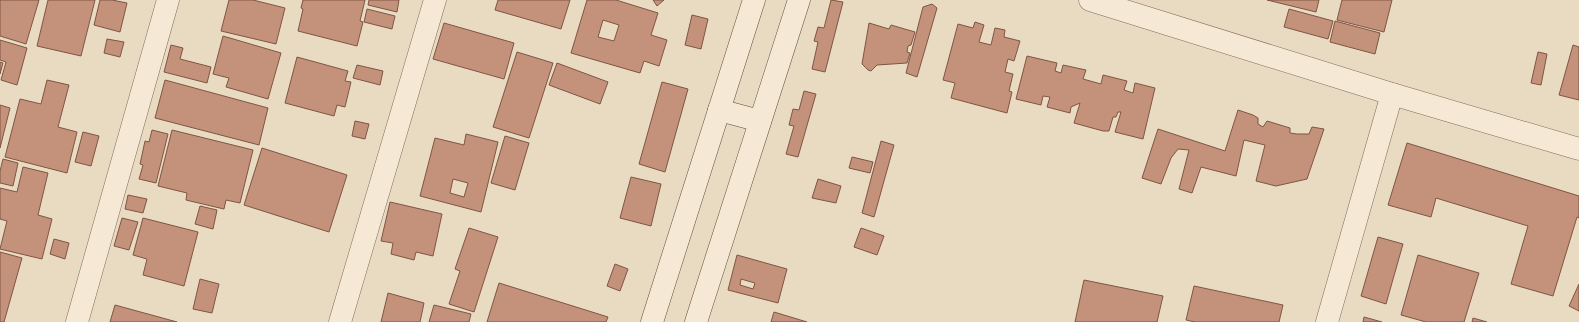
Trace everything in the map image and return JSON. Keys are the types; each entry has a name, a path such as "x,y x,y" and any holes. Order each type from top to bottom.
{"street":[{"path":"77,322 168,0"},
{"path":"340,322 435,0"},
{"path":"652,322 754,0"},
{"path":"696,322 799,0"},
{"path":"1090,0 1392,94 1579,149"},
{"path":"1326,322 1392,94"},
{"path":"719,110 760,121"}],"building":[{"path":"0,0 39,0 26,44 0,36"},
{"path":"48,0 95,0 81,56 37,46"},
{"path":"100,0 112,0 127,3 120,32 94,25"},
{"path":"229,0 253,0 285,8 276,44 221,31"},
{"path":"303,0 365,0 360,21 363,22 357,46 298,31 303,9 301,8"},
{"path":"369,0 399,0 397,12 368,5"},
{"path":"498,0 570,0 561,29 495,10"},
{"path":"587,0 616,0 658,13 651,35 667,40 659,66 644,61 640,73 571,53","holes":["603,20 619,25 614,41 598,37"]},
{"path":"653,0 664,0 657,6"},
{"path":"831,0 843,2 825,72 812,69 818,42 814,41 818,27 824,28"},
{"path":"1267,0 1319,0 1316,12"},
{"path":"1342,0 1392,0 1384,32 1337,20"},
{"path":"932,4 937,8 917,77 906,73 923,7"},
{"path":"367,9 395,16 392,29 364,22"},
{"path":"1289,9 1333,21 1328,39 1284,27"},
{"path":"692,15 708,19 701,49 685,45"},
{"path":"1335,21 1380,33 1375,54 1330,42"},
{"path":"975,22 984,25 979,42 991,45 995,28 1005,30 1004,37 1020,41 1014,61 1008,59 1005,72 1013,74 1009,91 1012,92 1007,113 951,98 955,83 943,80 958,24 973,28"},
{"path":"444,23 514,43 504,79 433,59"},
{"path":"869,23 889,29 891,25 915,32 911,45 908,46 907,52 910,53 907,63 877,65 871,71 862,64"},
{"path":"223,36 281,53 268,99 226,87 229,78 213,74"},
{"path":"107,39 124,42 120,57 104,53"},
{"path":"0,40 27,48 17,85 1,80 6,62 0,60"},
{"path":"171,45 183,48 180,59 211,67 207,83 164,72"},
{"path":"1573,45 1579,47 1579,100 1559,95"},
{"path":"517,52 553,63 529,138 493,127"},
{"path":"1538,52 1547,54 1541,85 1531,83"},
{"path":"1027,56 1057,63 1055,71 1061,73 1063,65 1086,70 1083,79 1101,84 1103,75 1127,81 1124,90 1133,93 1135,83 1155,88 1143,139 1115,132 1121,112 1118,112 1116,117 1113,117 1109,131 1103,131 1074,123 1080,103 1071,107 1070,113 1047,107 1050,97 1043,96 1041,105 1016,99"},
{"path":"297,57 348,71 345,81 351,82 345,107 337,105 334,116 285,103"},
{"path":"0,62 3,63 0,74"},
{"path":"557,63 608,82 600,104 549,85"},
{"path":"357,65 383,71 380,85 353,78"},
{"path":"47,80 69,85 58,127 77,132 67,173 5,157 20,99 41,104"},
{"path":"165,80 268,108 259,145 155,118"},
{"path":"662,82 688,89 665,172 639,164"},
{"path":"804,91 816,94 798,157 786,154 794,126 789,125 793,109 799,110"},
{"path":"0,105 10,108 0,148"},
{"path":"1238,110 1258,118 1258,124 1263,127 1267,121 1290,128 1290,133 1309,134 1312,127 1324,129 1307,179 1276,186 1256,181 1265,145 1244,140 1236,176 1201,167 1192,193 1179,189 1189,150 1178,149 1171,158 1161,184 1142,178 1158,129 1225,151"},
{"path":"355,121 369,124 365,139 352,136"},
{"path":"152,130 168,134 156,183 139,179 143,165 140,164 145,141 149,142"},
{"path":"172,130 253,150 240,203 226,200 224,209 186,200 187,193 158,186"},
{"path":"83,132 99,136 91,166 75,162"},
{"path":"466,134 498,142 481,212 420,196 435,138 464,145","holes":["453,179 468,183 464,197 450,193"]},
{"path":"505,136 529,143 515,190 491,183"},
{"path":"881,141 894,145 874,217 862,213"},
{"path":"1407,143 1579,196 1579,218 1577,217 1553,296 1511,284 1528,226 1436,198 1431,217 1388,205"},
{"path":"262,148 347,175 329,232 244,205"},
{"path":"852,157 873,162 870,173 849,168"},
{"path":"3,159 18,163 13,186 0,183 0,171"},
{"path":"23,167 48,173 38,215 52,219 42,259 0,249 7,221 0,219 0,188 17,192"},
{"path":"631,177 661,184 651,226 620,218"},
{"path":"818,179 841,186 836,203 812,198"},
{"path":"128,195 147,199 143,213 125,209"},
{"path":"390,202 442,214 433,256 416,252 414,260 391,254 393,243 381,241"},
{"path":"200,206 217,210 213,229 195,224"},
{"path":"122,218 138,222 129,250 114,246"},
{"path":"143,218 198,232 184,286 143,275 147,259 133,255"},
{"path":"469,228 498,237 474,312 449,304 460,271 455,269"},
{"path":"861,228 884,236 877,255 854,247"},
{"path":"1378,237 1403,244 1386,304 1361,296"},
{"path":"54,239 69,243 65,259 50,254"},
{"path":"0,252 22,258 4,322 0,322"},
{"path":"737,255 787,269 778,303 728,290","holes":["741,279 755,283 753,289 740,285"]},
{"path":"1418,255 1479,273 1464,322 1426,322 1401,315"},
{"path":"615,264 628,269 620,291 607,286"},
{"path":"200,279 219,284 212,313 193,309"},
{"path":"1084,280 1163,296 1157,322 1075,322"},
{"path":"499,283 608,317 606,322 487,322"},
{"path":"1579,284 1579,311 1569,306"},
{"path":"1194,286 1283,305 1279,322 1195,322 1186,320"},
{"path":"388,293 424,303 420,322 381,322"},
{"path":"115,305 177,322 110,322"},
{"path":"434,305 471,314 469,322 429,322"},
{"path":"774,312 807,322 771,322"},
{"path":"1364,317 1382,322 1363,322"},
{"path":"1473,318 1487,322 1472,322"}]}
